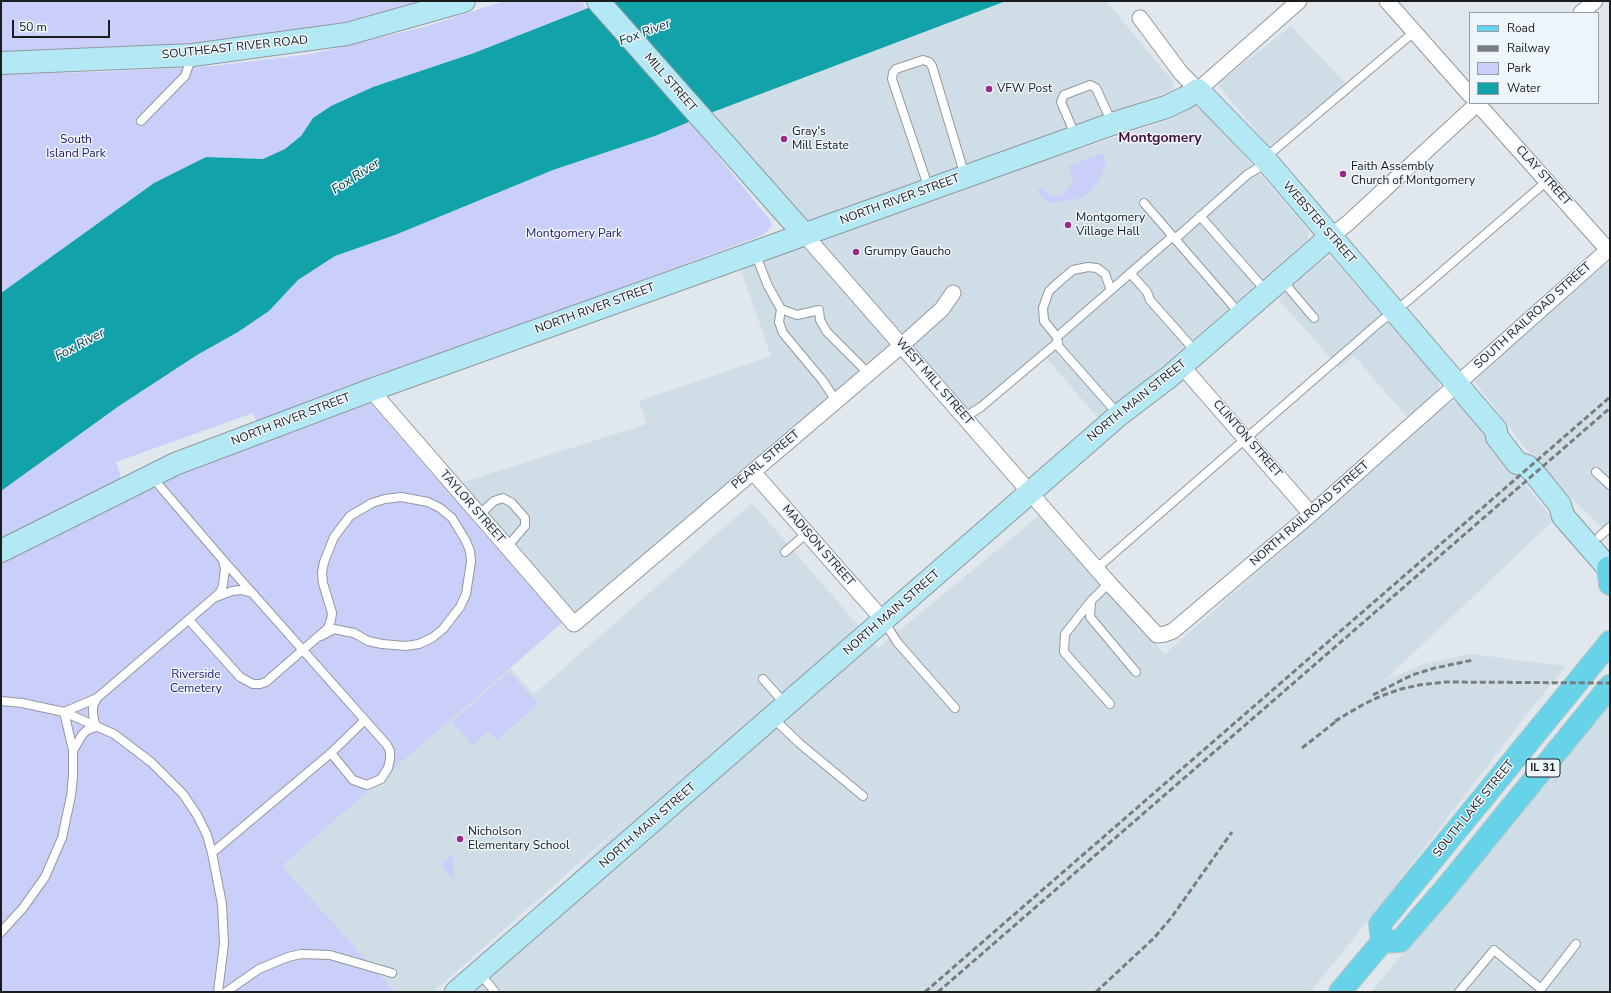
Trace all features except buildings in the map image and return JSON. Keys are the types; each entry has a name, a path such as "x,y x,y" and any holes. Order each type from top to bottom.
{"main road":[{"name":"SOUTH LAKE STREET","path":"1382,942 1380,924 1610,642"},
{"name":"IL 31","path":"1382,942 1400,941 1445,889 1610,686"},
{"path":"1340,992 1382,942"}],"street":[{"name":"SOUTHEAST RIVER ROAD","path":"1,63 193,55 346,34 464,1"},
{"name":"MILL STREET","path":"598,1 710,129"},
{"path":"1198,90 1299,1"},
{"path":"1387,1 1469,94"},
{"path":"1582,12 1595,1"},
{"name":"WEBSTER STREET","path":"1140,18 1181,73 1265,161 1496,430 1506,431 1525,453 1529,458 1527,466 1560,504 1563,516 1608,553"},
{"name":"NORTH RIVER STREET","path":"1,551 175,464 371,390 804,234 1112,124 1166,107 1198,90"},
{"path":"1330,237 1477,104"},
{"name":"CLAY STREET","path":"1479,104 1609,249"},
{"name":"WEST MILL STREET","path":"710,129 902,344 1109,583 1157,635"},
{"name":"NORTH MAIN STREET","path":"456,992 1119,415 1189,359 1330,237"},
{"name":"SOUTH RAILROAD STREET","path":"1457,384 1609,249"},
{"name":"PEARL STREET","path":"574,624 942,309 953,292"},
{"name":"CLINTON STREET","path":"1189,359 1246,438 1311,514"},
{"name":"NORTH RAILROAD STREET","path":"1157,635 1173,631 1311,514 1457,384"},
{"name":"TAYLOR STREET","path":"371,390 574,624"},
{"name":"MADISON STREET","path":"753,472 884,621"},
{"name":"WEBSTER STREET","path":"1560,504 1574,507 1608,553"}],"lane":[{"path":"965,417 981,407 1130,273 1265,161 1414,32"},
{"path":"142,121 185,76 193,55"},
{"path":"929,189 892,79 893,72 896,69 923,60 929,62 932,66 966,177"},
{"path":"1076,137 1061,102 1064,95 1090,86 1096,88 1112,124"},
{"path":"1097,568 1394,310 1409,300 1547,181"},
{"path":"1144,203 1241,314"},
{"path":"1200,216 1274,286 1314,318"},
{"path":"755,252 768,286 781,309 779,322 783,333 823,381 836,401"},
{"path":"1111,290 1105,274 1097,268 1088,267 1073,270 1049,291 1043,308 1044,321 1057,340 1058,346 1119,415"},
{"path":"1130,273 1147,292 1150,300 1189,359"},
{"path":"781,309 797,315 819,310 820,320 827,332 868,373"},
{"path":"1596,472 1610,485"},
{"path":"151,476 223,560 387,745 390,751 388,768 381,779 367,785 360,784 354,780 331,753"},
{"path":"189,620 233,671 240,677 253,684 260,684 272,678 321,636 328,628 332,613 323,583 322,573 324,562 334,537 350,516 372,503 385,499 401,497 428,502 440,508 452,518 466,541 470,551 471,562 466,594 460,607 443,629 432,638 419,644 406,646 368,641 354,633 334,630 321,636"},
{"path":"479,515 494,501 503,498 512,503 525,518 525,526 507,547"},
{"path":"785,552 807,533"},
{"path":"64,712 97,698 215,597 221,591 223,585 225,569 223,560"},
{"path":"1109,583 1091,601 1065,634 1064,652 1110,704"},
{"path":"215,597 224,593 241,590 252,593"},
{"path":"1091,601 1090,617 1136,672"},
{"path":"884,621 897,642 955,708"},
{"path":"763,679 798,744 863,796"},
{"path":"96,726 93,706 97,698"},
{"path":"1,702 22,703 64,712 114,734 151,762 183,794 197,815 207,835 222,904 224,944 218,992"},
{"path":"1,932 23,908 45,877 62,838 71,796 74,750 64,712"},
{"path":"212,853 331,753 365,720"},
{"path":"74,750 82,735 87,730 96,726"},
{"path":"1458,992 1494,950 1541,988 1576,944"},
{"path":"226,992 259,969 288,957 301,954 330,955 392,974"},
{"path":"479,972 495,992"}],"shaded area":[{"path":"1006,1 1106,1 1172,80 1174,87 1170,91 806,229 713,112"},
{"path":"1291,26 1349,87 1274,152 1217,84"},
{"path":"1194,106 1210,116 1309,231 1308,239 1100,420 1046,358 972,419 810,236 1169,120"},
{"path":"805,238 896,343 574,618 457,484 647,424 639,401 771,356 739,265"},
{"path":"1329,258 1333,259 1438,380 1439,387 1436,394 1407,417 1354,356 1339,368 1278,299 1322,261"},
{"path":"1610,261 1610,535 1569,496 1523,445 1472,378"},
{"path":"1457,401 1554,520 1384,681 1424,664 1471,654 1566,666 1528,713 1373,915 1310,992 450,992 627,821 433,992 395,992 282,866 510,668 534,694 752,503 878,648 1041,514 1165,654 1448,403"},
{"path":"1610,704 1610,992 1371,992"}],"green space":[{"path":"1,1 447,1 284,39 1,54"},
{"name":"South Island Park","path":"505,1 582,1 586,9 474,53 373,87 331,106 313,118 301,136 285,150 263,159 206,157 154,183 1,293 1,74 97,72 213,66 311,54 424,27"},
{"name":"Montgomery Park","path":"690,122 770,220 772,226 763,235 257,423 253,413 116,462 120,473 120,480 1,546 1,491 119,406 197,355 238,332 269,311 298,280 335,256 395,235 553,170 655,136"},
{"path":"1104,153 1106,164 1101,177 1092,189 1081,198 1051,203 1045,200 1038,193 1037,190 1043,188 1050,195 1055,196 1063,194 1072,184 1073,179 1068,166"},
{"name":"Riverside Cemetery","path":"367,399 562,623 282,866 395,992 1,992 1,561 178,474"},
{"path":"509,672 538,704 497,740 488,731 472,745 452,722"},
{"path":"454,856 453,862 455,882 440,865 448,858"}],"water":[{"name":"Fox River","path":"606,1 1006,1 713,112 655,136 553,170 395,235 335,256 298,280 269,311 238,332 197,355 119,406 1,491 1,293 154,183 206,157 263,159 285,149 301,136 313,118 331,106 373,87 474,53"}],"railway":[{"path":"925,992 1610,397"},
{"path":"938,992 1610,408"},
{"path":"1373,695 1412,675 1435,668 1473,660"},
{"path":"1335,721 1381,696 1419,685 1445,682 1610,683"},
{"path":"1302,748 1339,719"},
{"path":"1096,992 1154,938 1171,918 1232,832"}],"place":[{"name":"VFW Post","path":"989,89"},
{"name":"Gray's Mill Estate","path":"784,139"},
{"name":"Faith Assembly Church of Montgomery","path":"1343,174"},
{"name":"Montgomery Village Hall","path":"1068,225"},
{"name":"Grumpy Gaucho","path":"856,252"},
{"name":"Nicholson Elementary School","path":"460,839"}],"district":[{"name":"Montgomery","path":"1160,139"}]}
